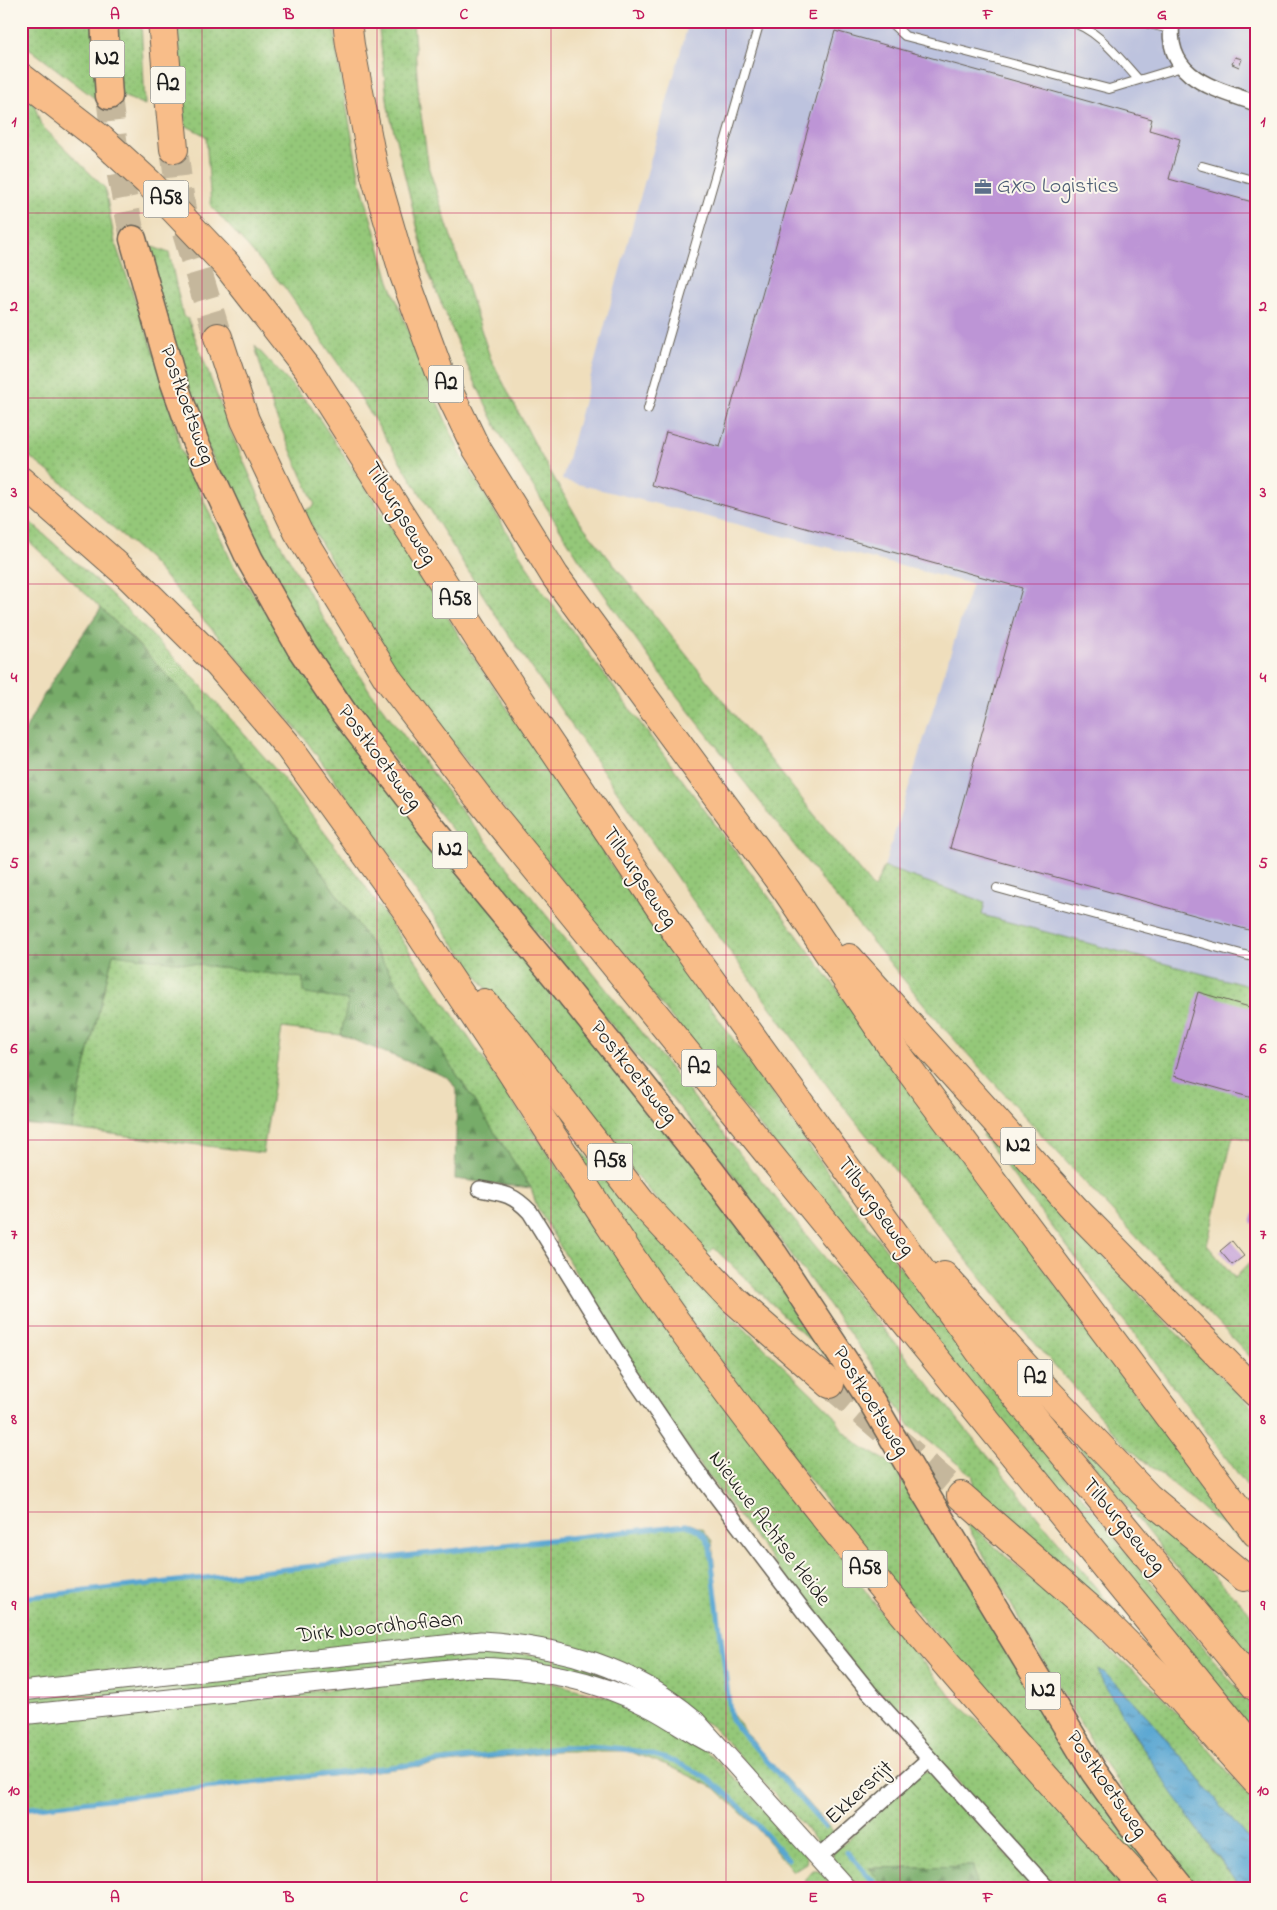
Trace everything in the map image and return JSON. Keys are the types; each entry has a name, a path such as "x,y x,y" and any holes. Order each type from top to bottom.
{"highway":[{"name":"N2","path":"104,21 109,96"},
{"name":"A2","path":"162,21 174,149"},
{"name":"A2","path":"347,21 375,175 404,275 440,371 476,446 555,576 787,891 890,1044 1256,1533"},
{"name":"Tilburgseweg","path":"21,77 101,139 160,194 226,264 308,369 481,642 681,940 983,1356 1256,1686"},
{"name":"Postkoetsweg","path":"134,238 173,380 195,441 250,560 300,648 344,713 434,830 560,982 769,1247 872,1402 1021,1655 1094,1772 1134,1828 1183,1889"},
{"name":"A2","path":"218,337 245,420 298,532 388,679 478,797 1256,1752"},
{"name":"A58","path":"21,481 130,577 218,664 290,747 411,920 611,1226 685,1334 823,1516 936,1654 1058,1794 1147,1889"},
{"name":"N2","path":"787,891 1075,1209 1256,1394"},
{"name":"A58","path":"411,920 512,1035 641,1202 734,1300 830,1384"},
{"name":"A2","path":"843,1162 1047,1391 1148,1497 1244,1577"},
{"path":"961,1496 1103,1620 1175,1692 1256,1781"}],"street":[{"path":"1171,25 1171,47 1182,67 1206,86 1256,103"},
{"name":"Nieuwe Achtse Heide","path":"480,1190 505,1193 519,1200 530,1212 622,1362 695,1468 811,1620 869,1692 1048,1889"},
{"name":"Dirk Noordhoflaan","path":"21,1691 480,1641 512,1643 551,1649 604,1665 654,1689 694,1719 847,1889"},
{"name":"Dirk Noordhoflaan","path":"21,1715 469,1667 508,1667 547,1672 586,1681 624,1695 715,1744"},
{"name":"Ekkersrijt","path":"820,1857 929,1759"}],"lane":[{"path":"648,409 760,21"},
{"path":"889,21 905,36 1109,89 1182,67"},
{"path":"1068,21 1096,34 1138,79"},
{"path":"1137,21 1171,25"},
{"path":"1202,166 1256,181"},
{"path":"997,888 1256,958"}],"shaded area":[{"path":"689,21 1256,21 1256,988 982,915 985,902 884,867 972,584 562,480"}],"green space":[{"path":"21,21 93,21 97,100 21,42"},
{"path":"112,21 141,21 145,105 115,93"},
{"path":"177,21 334,21 336,49 360,180 389,281 427,379 461,455 539,586 1251,1549 1125,1445 1019,1325 832,1092 686,891 496,616 349,379 285,288 211,206 206,136 185,125"},
{"path":"378,21 413,21 419,101 429,169 490,357 539,452 579,521 874,889 884,867 985,902 982,915 1256,988 1256,1141 1233,1136 1207,1245 1235,1278 1256,1256 1256,1363 1093,1191 942,1026 823,882 670,687 579,559 500,434 466,363 428,271 388,107"},
{"path":"21,95 34,103 41,125 105,188 115,243 166,387 180,448 233,565 265,611 698,1168 838,1368 714,1248 704,1258 509,1020 305,739 235,655 148,558 58,479 21,450"},
{"path":"142,243 169,253 183,316 188,319 230,430 278,540 331,631 371,693 461,810 734,1147 1157,1662 973,1492 973,1476 910,1426 872,1364 719,1156 352,707 258,557 203,436"},
{"path":"255,346 310,405 377,505 462,640 646,917 846,1198 1018,1418 1256,1712 1256,1735 610,942 397,673 303,512 315,505 274,412"},
{"path":"21,514 111,594 197,681 282,777 361,880 600,1230 875,1604 955,1701 997,1739 1136,1889 1057,1889 873,1689 810,1610 701,1466 627,1360 537,1207 531,1188 364,934 277,810 182,692 144,650 21,534"},
{"path":"101,608 183,692 277,811 407,998 531,1188 455,1179 457,1091 449,1078 341,1035 348,1000 306,994 303,990 303,978 113,954 86,1062 72,1129 21,1124 21,740 47,689"},
{"path":"113,954 303,978 303,990 306,994 349,1000 341,1035 282,1028 263,1153 72,1129 86,1062"},
{"path":"544,1107 631,1210 726,1311 835,1416 844,1432 859,1445 893,1464 1175,1889 1161,1889 1067,1788 854,1538 694,1327"},
{"path":"988,1132 1159,1316 1256,1411 1256,1498 982,1135"},
{"path":"1055,1417 1246,1608 1256,1622 1256,1666"},
{"path":"963,1518 1166,1700 1256,1804 1256,1848 1148,1717 1104,1672 1133,1734 1216,1856 1242,1889 1196,1889 1189,1881 1103,1761 1031,1640"},
{"path":"690,1524 703,1529 712,1541 724,1675 732,1714 759,1749 837,1836 826,1845 821,1845 712,1726 552,1645 21,1686 21,1597"},
{"path":"453,1648 566,1658 662,1700 544,1667 21,1711 21,1696"},
{"path":"510,1672 629,1703 705,1750 742,1785 807,1857 806,1863 793,1871 755,1826 715,1788 667,1765 627,1751 557,1751 21,1810 21,1720"},
{"path":"932,1771 1034,1885 976,1885 973,1866 870,1868 886,1889 860,1889 833,1858 833,1853 922,1772"},
{"path":"973,1866 976,1885 892,1889 886,1889 869,1868"},
{"path":"813,1870 819,1870 835,1889 812,1889 804,1880"}],"water":[{"path":"1098,1670 1104,1672 1148,1717 1256,1848 1256,1889 1242,1889 1204,1838 1133,1733 1101,1679"}],"building":[{"path":"835,31 1152,119 1149,130 1180,139 1169,179 1256,203 1256,932 950,848 1022,588 651,485 666,432 720,447"},
{"path":"1235,57 1242,59 1239,67 1232,64"},
{"path":"1198,992 1256,1009 1256,1099 1174,1076"},
{"path":"1256,1208 1256,1224 1251,1223"},
{"path":"1232,1241 1244,1256 1232,1265 1220,1251"}],"waterway":[{"path":"21,1598 686,1525 695,1528 701,1533 710,1547 731,1720 825,1827"},
{"path":"21,1809 567,1747 610,1748 632,1750 673,1761 711,1781 736,1803 788,1859"},
{"path":"847,1852 880,1889"},
{"path":"811,1884 815,1889"}],"tunnel":[{"path":"109,96 116,156 133,239"},
{"path":"174,149 184,226 218,337"},
{"path":"830,1384 961,1496"}],"place":[{"name":"GXO Logistics","path":"983,187"}]}
